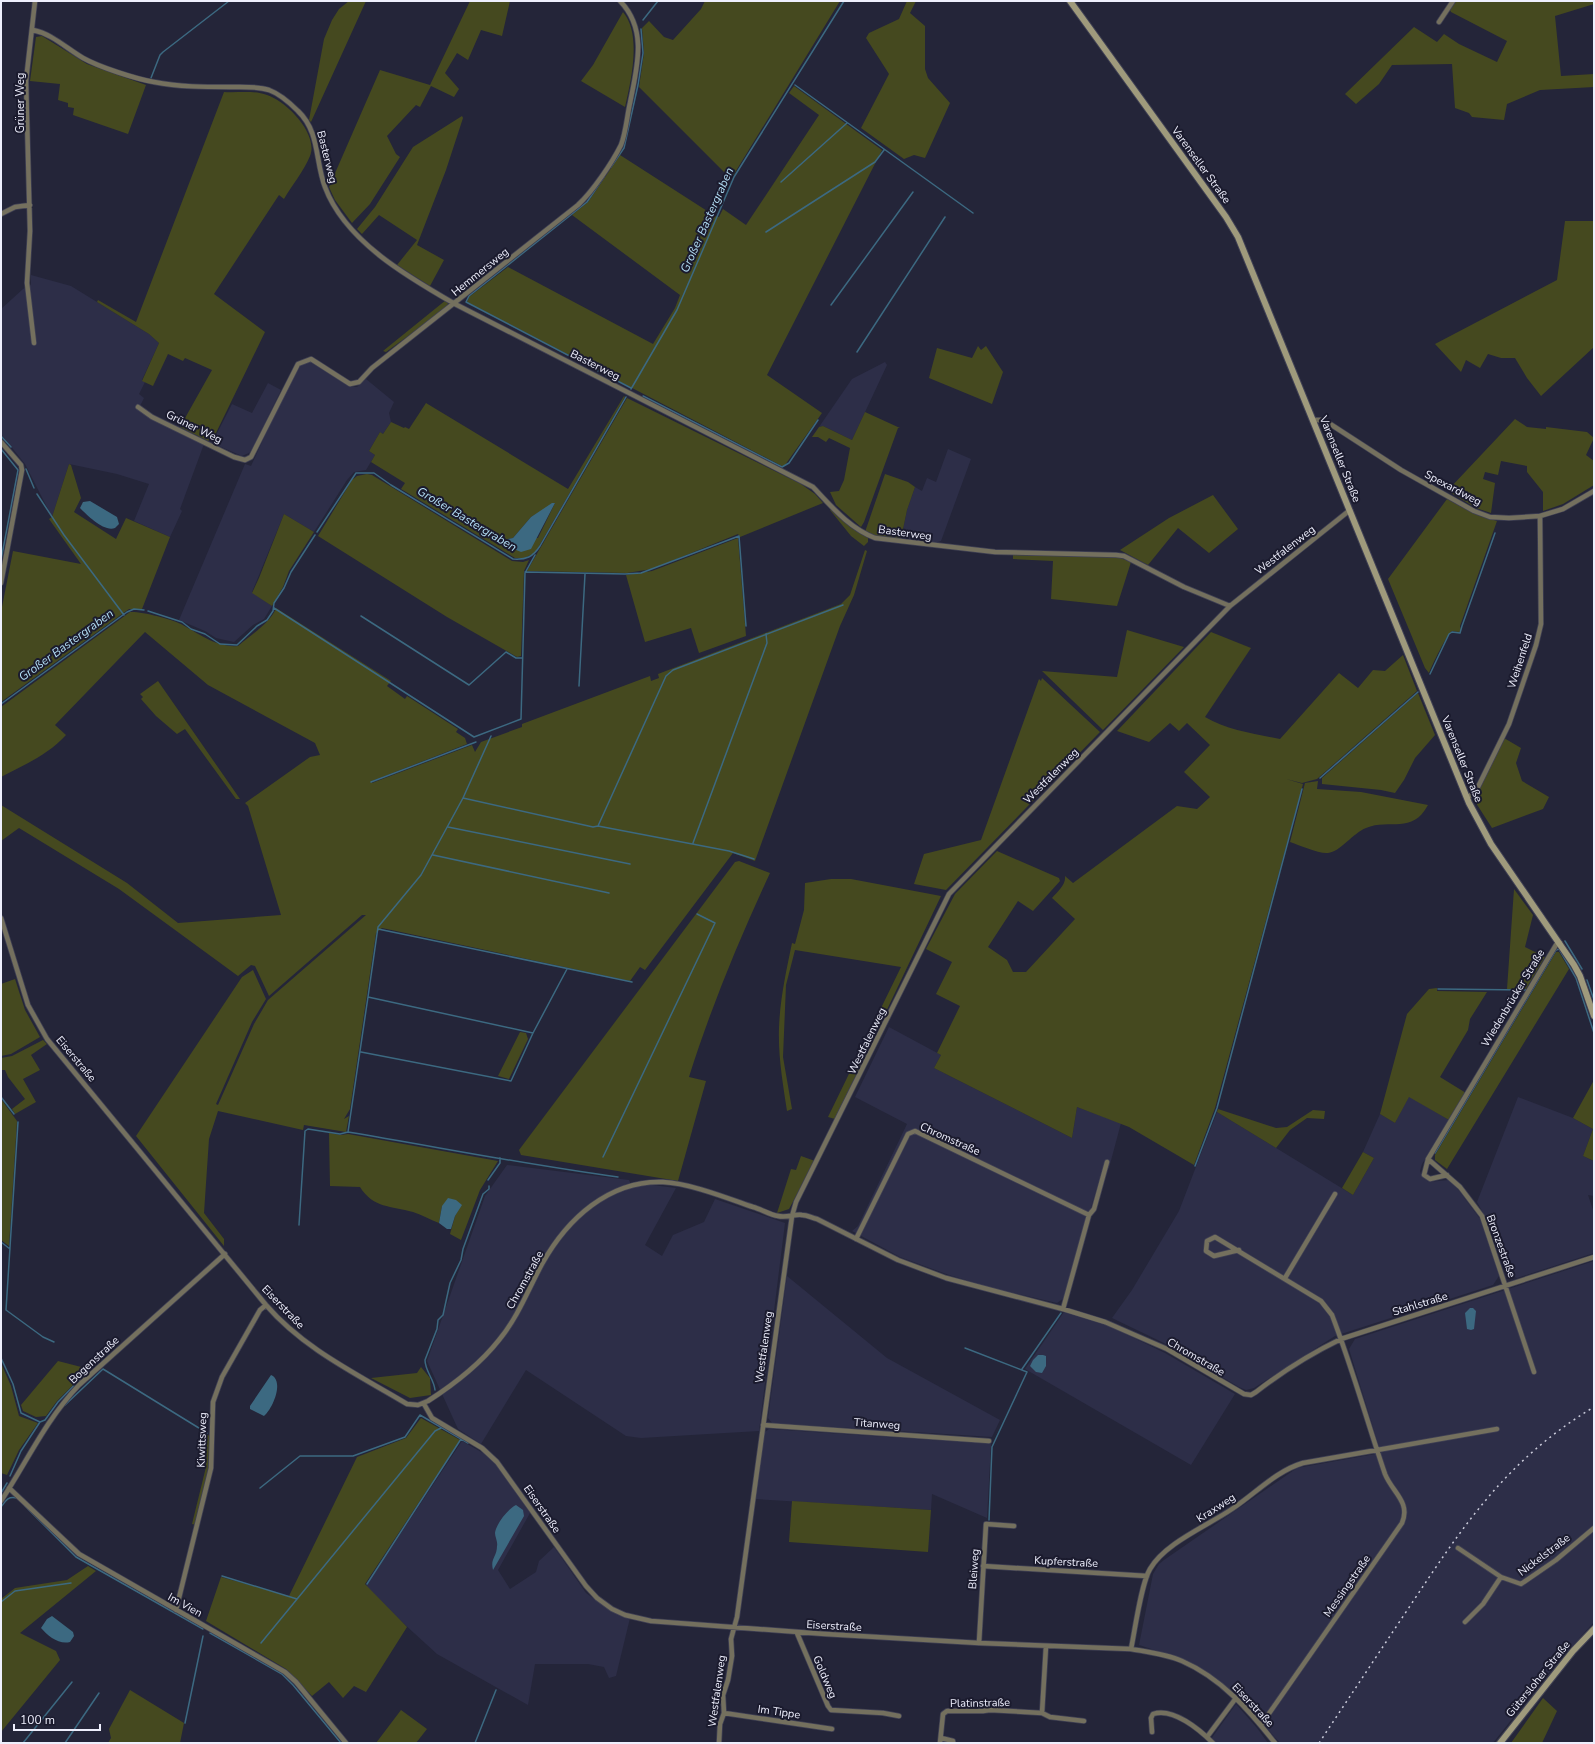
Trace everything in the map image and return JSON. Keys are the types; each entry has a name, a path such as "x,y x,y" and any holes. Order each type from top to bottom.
{"main road":[{"name":"Varenseller Straße","path":"1070,1 1226,217 1247,257 1466,798 1483,832 1560,943"},
{"name":"Wiedenbrücker Straße","path":"1560,943 1580,976 1594,1016"},
{"name":"Gütersloher Straße","path":"1500,1743 1572,1651 1594,1629"}],"street":[{"name":"Grüner Weg","path":"34,343 27,283 30,205 26,81 33,30 35,1"},
{"name":"Hemmersweg","path":"245,460 251,457 298,364 304,360 316,361 350,384 359,382 372,368 455,304 585,198 622,143 639,49 636,26 630,11 620,1"},
{"path":"1439,22 1453,1"},
{"name":"Basterweg","path":"33,30 44,32 85,58 153,82 185,86 258,88 278,94 299,111 314,134 321,174 325,188 332,202 352,228 376,252 411,279 455,304 813,487 840,516 862,533 875,538 995,552 1124,556 1184,587 1230,606"},
{"path":"1,214 15,207 30,205"},
{"name":"Grüner Weg","path":"138,407 152,417 227,454 245,460"},
{"name":"Spexardweg","path":"1314,420 1324,420 1401,470 1474,511 1490,517 1509,518 1540,516 1562,509 1594,491"},
{"path":"1,442 21,465 22,470 1,583"},
{"name":"Westfalenweg","path":"719,1743 720,1724 724,1713 723,1695 728,1680 732,1656 731,1639 734,1628 792,1216 796,1202 949,894 1230,606 1350,510"},
{"name":"Weihenfeld","path":"1466,798 1476,791 1508,724 1542,624 1540,516"},
{"name":"Eiserstraße","path":"1,918 28,1005 47,1039 266,1305 299,1338 320,1352 407,1404 424,1404 432,1418 482,1448 497,1462 586,1586 601,1601 625,1615 651,1621 797,1633 979,1643 1131,1649 1181,1661 1212,1678 1236,1698 1261,1725 1275,1743"},
{"name":"Wiedenbrücker Straße","path":"1428,1159 1556,945 1560,943"},
{"name":"Chromstraße","path":"856,1239 908,1134 915,1131 1090,1215"},
{"path":"1428,1159 1424,1170 1424,1175 1430,1179 1447,1175"},
{"name":"Bronzestraße","path":"1428,1159 1460,1187 1482,1216 1505,1286"},
{"path":"1063,1309 1107,1162"},
{"name":"Chromstraße","path":"424,1404 475,1364 499,1340 525,1300 543,1263 572,1222 599,1199 621,1188 640,1182 664,1182 698,1189 778,1216 804,1215 817,1219 898,1260 946,1278 1063,1309 1105,1322 1160,1346 1232,1389 1251,1395"},
{"path":"1285,1278 1335,1194"},
{"path":"1239,1250 1214,1256 1206,1251 1207,1241 1216,1237 1239,1250 1285,1278 1321,1301 1332,1315 1341,1339"},
{"name":"Bogenstraße","path":"1,1501 47,1424 61,1405 84,1380 225,1254"},
{"name":"Stahlstraße","path":"1251,1395 1284,1371 1313,1353 1341,1339 1594,1257"},
{"path":"1505,1286 1534,1372"},
{"name":"Kiwittsweg","path":"176,1610 179,1605 211,1468 213,1402 222,1378 260,1310 266,1305"},
{"name":"Messingstraße","path":"1261,1725 1405,1517 1406,1510 1404,1503 1387,1479 1341,1339"},
{"name":"Titanweg","path":"763,1425 989,1441"},
{"path":"1377,1450 1497,1429"},
{"name":"Kraxweg","path":"1131,1649 1146,1576 1156,1560 1170,1548 1233,1508 1287,1469 1303,1462 1377,1450"},
{"name":"Im Vien","path":"10,1488 79,1554 285,1672 296,1682 346,1743"},
{"name":"Bleiweg","path":"979,1643 986,1524 1014,1526"},
{"name":"Nickelstraße","path":"1458,1548 1501,1577 1521,1584 1556,1560 1594,1528"},
{"name":"Kupferstraße","path":"983,1566 1146,1576"},
{"path":"1465,1622 1483,1604 1501,1577"},
{"name":"Goldweg","path":"797,1633 831,1710 883,1713 898,1716"},
{"path":"1042,1713 1046,1646"},
{"path":"1207,1737 1236,1698"},
{"name":"Platinstraße","path":"953,1743 953,1741 941,1740 942,1714 947,1711 990,1710 1042,1713 1050,1717 1084,1720"},
{"path":"1152,1732 1151,1718 1153,1714 1158,1712 1172,1714 1207,1737 1213,1743"},
{"name":"Im Tippe","path":"724,1713 832,1729"}],"shaded area":[{"path":"31,275 71,286 149,334 159,343 142,380 145,382 139,394 144,398 138,410 204,444 180,509 182,511 170,537 134,521 149,484 117,474 69,464 52,517 25,464 1,434 1,309 23,289 31,285"},
{"path":"311,361 352,387 357,387 366,379 394,402 389,413 391,422 383,434 380,432 369,451 375,455 366,470 354,472 347,480 314,532 284,514 252,592 272,606 264,619 253,625 234,642 216,638 205,631 179,620 245,464 251,466 275,414 300,366"},
{"path":"885,362 887,365 852,440 823,426 819,427 852,379"},
{"path":"268,383 281,390 251,452 242,456 212,443 232,404 252,413"},
{"path":"948,449 971,459 941,541 934,543 901,539 907,510 915,487 922,491 927,478 936,482"},
{"path":"90,501 117,517 119,524 115,528 111,529 101,526 92,519 80,508 83,502"},
{"path":"552,503 555,503 531,549 521,552 502,544 503,540 513,538 531,517"},
{"path":"889,1027 941,1055 934,1068 1072,1138 1077,1107 1121,1123 1109,1168 1103,1167 1064,1298 1057,1303 996,1289 949,1275 900,1257 852,1231 858,1226 907,1124 855,1097"},
{"path":"1409,1096 1449,1120 1422,1164 1420,1171 1422,1177 1429,1182 1448,1180 1457,1188 1480,1219 1499,1276 1493,1285 1335,1336 1254,1388 1246,1390 1168,1345 1112,1318 1132,1290 1179,1211 1217,1112 1353,1195 1374,1158 1363,1152 1380,1114 1395,1123"},
{"path":"1518,1097 1573,1118 1593,1129 1583,1156 1594,1161 1594,1196 1588,1195 1594,1213 1594,1253 1517,1278 1508,1274 1486,1218 1477,1202"},
{"path":"507,1165 629,1180 632,1187 644,1184 676,1188 645,1245 662,1256 673,1235 704,1222 715,1199 785,1223 759,1431 641,1438 626,1436 526,1370 481,1444 458,1429 427,1361 485,1196"},
{"path":"448,1198 456,1200 462,1205 455,1216 451,1229 447,1229 439,1223 442,1206"},
{"path":"1594,1261 1594,1622 1555,1665 1493,1743 1280,1743 1241,1699 1213,1676 1182,1659 1139,1645 1153,1574 1159,1564 1164,1560 1297,1468 1381,1453 1349,1349 1355,1339"},
{"path":"787,1276 887,1358 1000,1420 992,1437 772,1423 768,1418"},
{"path":"1470,1308 1473,1308 1476,1311 1474,1329 1471,1330 1467,1329 1465,1313"},
{"path":"1064,1312 1103,1324 1134,1338 1165,1353 1235,1394 1191,1465 1025,1369"},
{"path":"1038,1355 1046,1356 1046,1366 1042,1373 1036,1372 1030,1366"},
{"path":"271,1375 275,1378 277,1383 276,1396 264,1416 250,1409 250,1406"},
{"path":"769,1429 991,1444 987,1518 932,1494 931,1510 756,1499 765,1432"},
{"path":"462,1441 483,1453 496,1465 530,1513 498,1570 510,1589 536,1572 539,1561 554,1547 586,1593 605,1607 630,1618 616,1676 609,1678 604,1667 588,1664 535,1664 528,1705 437,1654 391,1612 366,1586"},
{"path":"516,1505 523,1510 524,1516 493,1570 492,1563 496,1553 497,1544 495,1535 496,1529 503,1517"},
{"path":"52,1616 73,1632 74,1636 70,1642 66,1643 58,1641 50,1637 41,1628 47,1619"},
{"path":"1236,1704 1268,1743 1215,1743 1211,1739"}],"green space":[{"path":"349,1 366,1 311,122 309,120 324,39 332,20 339,9"},
{"path":"470,1 510,1 502,36 481,30 468,60 457,53 445,73 459,89 454,97 431,86 420,107 416,105 387,136 396,154 400,157 370,204 352,223 335,200 329,187 380,70 430,85"},
{"path":"705,1 840,1 731,179 639,87 644,53 642,28 649,21 664,37 673,40 701,9"},
{"path":"907,1 916,1 910,13 925,26 925,69 928,78 950,103 925,158 914,155 904,159 861,128 889,74 866,38 869,33 899,19"},
{"path":"1456,1 1594,1 1594,4 1555,16 1561,76 1594,74 1594,87 1540,90 1507,104 1504,120 1472,117 1469,113 1455,108 1452,64 1392,65 1379,84 1356,104 1345,94 1414,27 1437,42 1444,34 1459,44 1497,62 1507,41 1451,12 1450,10"},
{"path":"623,12 629,21 634,45 632,71 625,107 581,81 593,65"},
{"path":"42,36 87,64 146,85 128,134 73,115 74,108 68,107 68,103 58,100 60,84 30,81 36,37"},
{"path":"794,86 882,150 767,375 822,413 785,465 782,466 467,302 469,297 508,267 653,344 675,308 680,295 572,215 588,202 620,155 715,216 719,217 723,209 746,225 819,115 789,93"},
{"path":"224,92 262,93 275,98 291,111 299,120 310,138 312,147 307,162 284,199 279,195 214,294 265,332 215,435 208,441 180,427 212,370 185,358 183,361 168,354 153,386 142,381 159,343 149,334 97,302 98,300 136,322"},
{"path":"462,116 463,118 446,170 417,245 444,260 430,286 397,265 417,240 379,215 362,234 357,229 375,207 413,147"},
{"path":"1565,221 1594,221 1594,347 1541,396 1527,378 1515,358 1501,358 1488,354 1480,368 1466,360 1461,372 1435,344 1557,280"},
{"path":"446,300 448,303 447,307 386,352 383,351"},
{"path":"978,346 981,350 986,346 1003,372 992,404 929,378 937,348 972,358"},
{"path":"624,396 625,397 535,553 524,558 515,558 401,489 405,483 371,462 375,455 369,451 380,432 383,434 391,422 409,429 426,403 568,489","holes":["555,503 538,538 503,540 513,538 531,517"]},
{"path":"627,398 801,484 815,494 823,503 740,537 738,534 652,569 627,573 527,571"},
{"path":"865,412 900,428 898,428 861,527 836,505 830,492 839,491 844,480 850,448 829,438 826,442 818,437 812,437 819,427 823,426 852,440"},
{"path":"1515,419 1527,427 1546,429 1546,427 1587,432 1594,438 1586,455 1594,461 1594,485 1563,504 1543,511 1543,492 1527,472 1527,466 1501,461 1498,475 1485,472 1483,479 1495,483 1491,513 1476,508 1451,493 1450,488"},
{"path":"69,464 71,465 81,498 74,512 116,539 126,518 170,537 142,609 129,609 1,702 1,612 13,551 81,564 49,519 52,517"},
{"path":"367,474 372,475 512,561 523,562 529,560 524,571 521,656 517,657 447,617 318,536 352,480 357,476"},
{"path":"885,474 908,482 915,487 907,510 901,539 874,536 865,532"},
{"path":"1213,495 1238,529 1209,553 1178,528 1148,565 1120,550 1169,518"},
{"path":"1447,499 1473,513 1497,521 1460,626 1461,630 1459,632 1452,631 1450,633 1429,673 1425,668 1388,579"},
{"path":"831,509 850,527 868,538 868,542 864,546 851,536 830,510"},
{"path":"284,514 314,532 289,571 283,587 272,606 252,593"},
{"path":"738,538 746,636 699,653 691,628 645,642 626,575 652,571"},
{"path":"865,550 867,551 854,595 840,626 755,861 733,853 645,970 640,967 630,981 382,928 376,933 350,1109 344,1119 349,1116 346,1132 304,1125 303,1130 218,1111 209,1139 204,1213 224,1239 224,1246 136,1136 242,977 253,970 266,999 252,1022 216,1104 218,1105 254,1024 268,1000 366,915 362,915 269,996 255,966 251,965 238,976 119,889 19,828 1,841 1,805 127,883 178,923 281,915 248,806 245,803 310,757 320,755 315,743 208,685 145,632 55,725 66,735 44,754 1,777 1,707 130,612 148,614 171,620 215,642 223,645 238,646 270,618 276,608 391,681 387,686 405,699 407,696 458,729 456,732 465,738 467,744 372,781 372,783 472,745 475,752 481,742 522,727 522,724 650,676 651,681 659,678 658,674 841,604 850,595"},
{"path":"1013,555 1118,557 1131,562 1117,606 1051,599 1053,561 1013,559"},
{"path":"1127,630 1184,647 1103,730 1042,671 1117,677"},
{"path":"1211,632 1251,648 1205,717 1232,728 1280,739 1339,673 1358,688 1373,670 1385,671 1403,655 1417,691 1317,779 1302,783 1286,779 1303,784 1215,1108 1194,1165 1129,1127 1077,1107 1072,1138 934,1068 941,1055 937,1053 960,1006 936,994 952,962 926,949 955,894 997,851 1059,878 1060,881 1033,911 1018,901 988,947 1007,960 1013,972 1026,972 1075,919 1052,898 1063,885 1065,876 1073,883 1177,806 1197,809 1210,797 1184,772 1210,745 1187,723 1179,731 1170,723 1149,742 1117,731"},
{"path":"1042,678 1100,732 946,890 914,884 924,854 981,840 1039,679 1041,681"},
{"path":"158,681 240,799 236,799 185,729 177,734 156,716 141,699 143,697 140,694"},
{"path":"1418,693 1435,735 1415,758 1404,780 1395,793 1381,790 1322,784 1322,778"},
{"path":"1504,738 1521,748 1516,763 1522,781 1549,797 1543,809 1492,828 1476,803 1475,797"},
{"path":"1318,781 1317,789 1361,792 1428,805 1422,814 1415,820 1408,823 1375,825 1366,828 1361,830 1333,852 1324,853 1290,842 1305,783"},
{"path":"739,861 770,873 726,974 689,1077 706,1081 678,1181 521,1155 519,1150 735,862"},
{"path":"831,879 851,879 941,896 835,1119 828,1117 901,967 795,950 786,985 783,1057 792,1109 787,1111 781,1070 779,1028 792,943 795,944 804,910 805,883"},
{"path":"1514,889 1533,915 1525,947 1545,957 1526,989 1507,989"},
{"path":"1556,952 1559,952 1569,969 1447,1169 1435,1160 1435,1155"},
{"path":"15,979 25,1010 40,1037 11,1054 1,1056 1,984"},
{"path":"1437,988 1437,991 1487,992 1470,1019 1468,1030 1440,1077 1466,1093 1449,1120 1409,1097 1395,1123 1380,1114 1407,1014 1429,989"},
{"path":"520,1032 526,1033 528,1039 509,1079 498,1076"},
{"path":"43,1040 47,1044 31,1055 40,1070 23,1079 36,1102 15,1114 12,1109 25,1099 8,1077 5,1070 1,1070 1,1058 12,1056"},
{"path":"1594,1080 1594,1161 1583,1156 1593,1129 1573,1118"},
{"path":"1,1099 17,1121 9,1246 1,1240"},
{"path":"1218,1109 1276,1128 1287,1127 1313,1110 1325,1111 1324,1119 1307,1118 1290,1130 1276,1148 1217,1112"},
{"path":"329,1133 341,1135 348,1134 498,1161 480,1190 461,1240 450,1234 455,1216 461,1205 442,1206 439,1223 413,1212 377,1203 365,1194 360,1187 330,1186"},
{"path":"1363,1152 1374,1158 1353,1195 1342,1188"},
{"path":"801,1156 815,1161 789,1209 777,1213 791,1169 796,1170"},
{"path":"58,1361 89,1369 57,1401 46,1416 36,1417 23,1411 21,1405"},
{"path":"1,1363 11,1386 19,1416 38,1423 19,1450 7,1475 1,1473"},
{"path":"421,1367 430,1378 431,1395 410,1398 371,1378 417,1373"},
{"path":"421,1418 460,1440 365,1584 407,1627 366,1692 354,1686 343,1698 329,1682 312,1696 286,1669 206,1621 221,1577 289,1596 357,1457 406,1438"},
{"path":"205,1434 210,1436 210,1468 196,1525 192,1524 206,1467"},
{"path":"792,1501 931,1510 928,1552 789,1542"},
{"path":"88,1566 96,1571 20,1633 56,1651 60,1660 1,1732 1,1599 15,1588 67,1580"},
{"path":"130,1690 184,1723 180,1743 108,1743 111,1738 109,1729"},
{"path":"1543,1698 1557,1711 1542,1743 1511,1743"},
{"path":"401,1710 427,1729 416,1743 376,1743"}],"waterway":[{"path":"151,78 160,55 163,52 229,1"},
{"path":"643,20 658,1"},
{"name":"Großer Bastergraben","path":"631,389 677,310 734,177 844,1"},
{"path":"611,167 624,148 638,85 643,53 641,29"},
{"path":"795,85 973,213"},
{"path":"781,182 847,123"},
{"path":"766,232 875,162 884,150"},
{"path":"604,177 587,202 469,296 466,302 631,388"},
{"path":"831,305 913,192"},
{"path":"857,352 945,217"},
{"path":"643,396 782,467 789,463 818,420"},
{"name":"Großer Bastergraben","path":"317,532 356,473 374,473 391,485 513,559 529,557 535,553 540,546 626,397"},
{"path":"1,436 11,447"},
{"path":"1,449 18,470 1,560"},
{"path":"26,469 34,488"},
{"path":"37,494 64,535 124,615"},
{"path":"1430,674 1449,634 1452,632 1460,633 1495,533"},
{"name":"Großer Bastergraben","path":"148,611 182,622 191,629 205,634 220,644 237,645 257,626 267,620 273,611 274,603 284,588 291,572 315,535"},
{"path":"525,572 641,573 739,536 746,626"},
{"path":"274,608 474,737 521,719 525,573 535,555"},
{"path":"579,686 585,574"},
{"path":"754,859 729,851 598,826 666,676 673,670 843,605"},
{"name":"Großer Bastergraben","path":"1,704 127,612 134,609 144,610"},
{"path":"361,616 469,685 506,652 516,658 522,658"},
{"path":"693,843 767,643 766,634"},
{"path":"1320,778 1418,692"},
{"path":"368,997 378,927 421,875 463,798 491,736"},
{"path":"371,782 476,742"},
{"path":"1195,1166 1217,1108 1302,789"},
{"path":"463,798 593,827 598,826"},
{"path":"448,827 630,864"},
{"path":"433,855 609,893"},
{"path":"603,1157 715,923 697,914"},
{"path":"378,929 632,982"},
{"path":"1565,941 1582,969"},
{"path":"1435,1153 1556,950 1559,949 1576,978 1594,1033"},
{"path":"361,1052 511,1081 533,1033 567,969"},
{"path":"1587,980 1594,1000"},
{"path":"1438,989 1526,990"},
{"path":"348,1132 368,997 533,1033"},
{"path":"1,1097 14,1114"},
{"path":"18,1122 6,1310 43,1337 54,1342"},
{"path":"299,1225 305,1131 308,1129 340,1134 348,1132 618,1177"},
{"path":"488,1180 500,1163 500,1158"},
{"path":"435,1390 426,1368 425,1360 437,1329 438,1320 443,1315 450,1283 461,1260 463,1249 483,1194 489,1189 489,1186"},
{"path":"1,1242 10,1249"},
{"path":"1022,1369 1061,1313"},
{"path":"965,1348 1027,1372 992,1447 989,1520"},
{"path":"1,1358 13,1384 21,1413 40,1422 21,1451 10,1476"},
{"path":"65,1405 103,1369 207,1433"},
{"path":"40,1422 45,1420 58,1402 89,1370"},
{"path":"260,1488 300,1456 353,1456 405,1437 420,1415 468,1443"},
{"path":"261,1643 435,1431 441,1428"},
{"path":"367,1584 461,1439"},
{"path":"1,1493 7,1483"},
{"path":"1,1507 8,1499 17,1498"},
{"path":"25,1506 76,1557 203,1629"},
{"path":"222,1576 297,1599"},
{"path":"1,1602 15,1591 71,1583"},
{"path":"210,1633 282,1674 293,1685 341,1743"},
{"path":"185,1723 203,1636"},
{"path":"23,1743 72,1682"},
{"path":"475,1743 496,1690"},
{"path":"65,1743 99,1693"}],"railway":[{"path":"1319,1743 1448,1550 1489,1497 1511,1472 1536,1449 1563,1427 1594,1407"}]}
